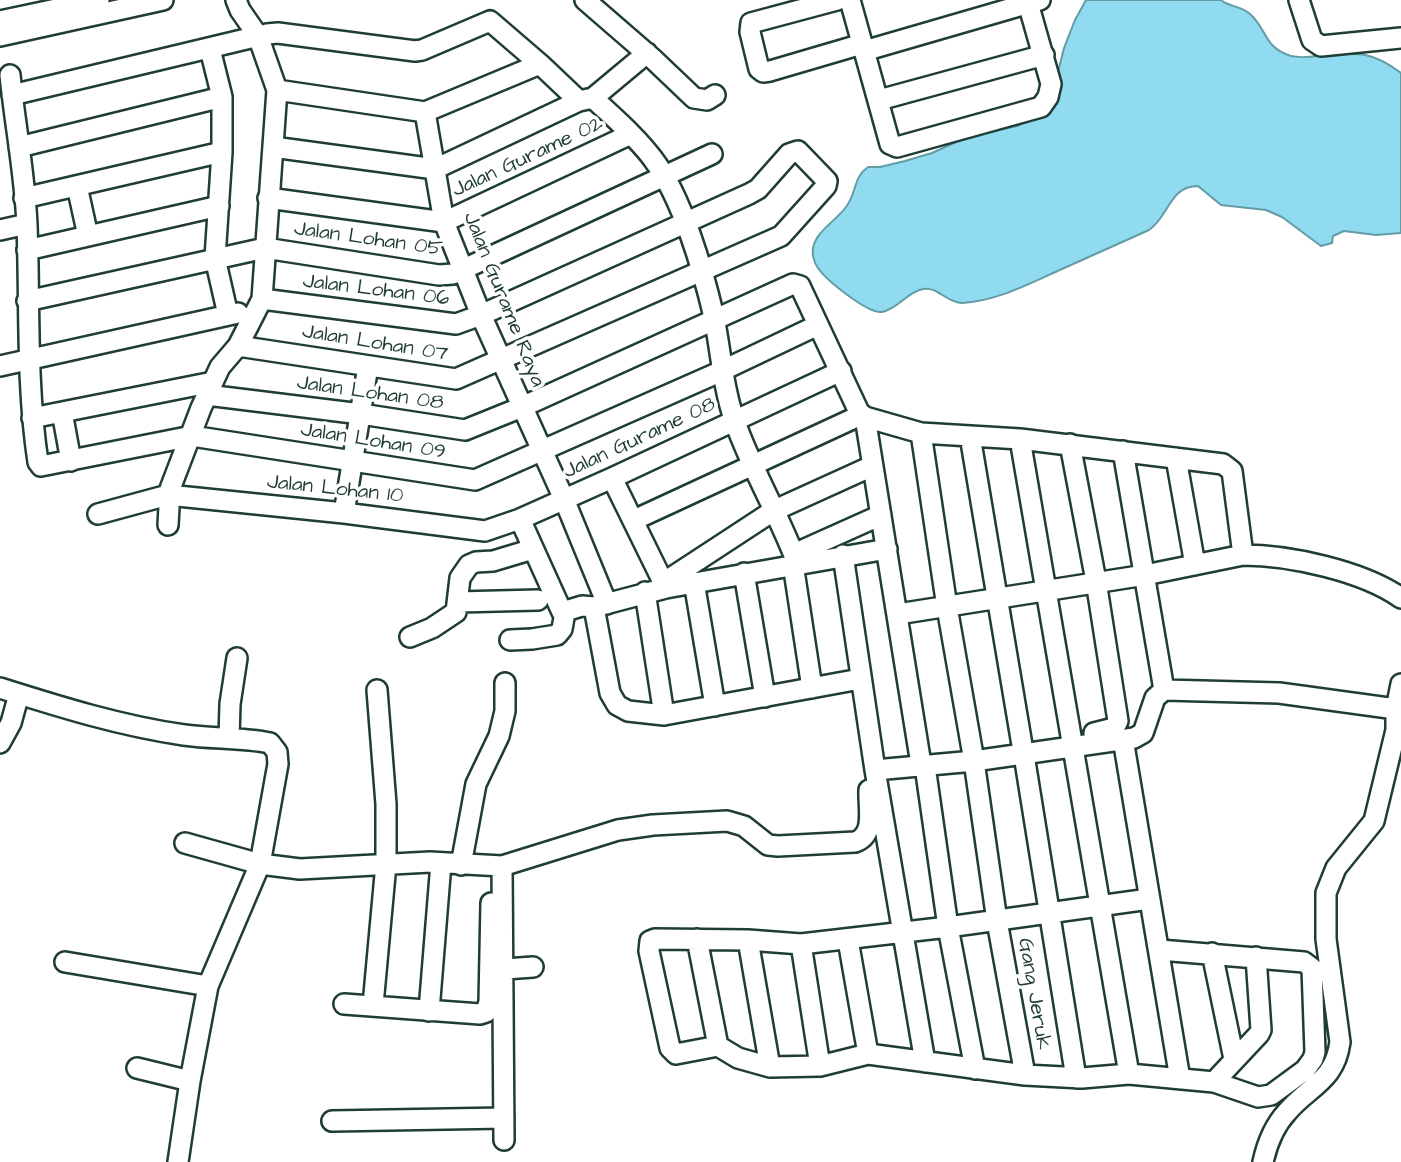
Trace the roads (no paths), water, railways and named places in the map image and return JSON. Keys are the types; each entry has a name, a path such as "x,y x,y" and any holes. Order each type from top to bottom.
{"street":[{"path":"0,21 64,4 100,0"},
{"path":"0,36 163,0"},
{"path":"168,525 168,495 210,389 220,367 238,346 260,305 277,90 258,36 236,0"},
{"path":"585,0 694,98 707,100 715,95"},
{"path":"848,0 751,23 750,32 759,69 763,72 770,71 863,48 1035,2 1051,83 1048,97 1041,107 1030,111 897,147 890,144 879,100 863,48 848,0"},
{"path":"1298,0 1312,40 1321,46 1401,38"},
{"path":"12,95 258,36 278,33 415,51 490,21 540,64 631,134 664,175 701,270 714,318 734,421 794,561 812,688"},
{"path":"210,49 222,97 222,152 215,258 228,315"},
{"path":"273,147 435,169 586,99 647,53"},
{"path":"879,100 1044,55"},
{"path":"277,90 425,112 540,64"},
{"path":"10,75 27,224 32,418"},
{"path":"19,147 222,97"},
{"name":"Jalan Gurame Raya","path":"425,112 444,222 481,315 564,499 601,606 610,693 614,701 628,711 664,715 860,679"},
{"name":"Jalan Gurame 02","path":"444,222 631,134"},
{"name":"Jalan Lohan 07","path":"238,346 456,379 781,236 826,187 827,181 798,151 794,152 758,189 684,221"},
{"path":"24,198 222,152"},
{"name":"Jalan Lohan 05","path":"265,248 439,275 453,274 712,154"},
{"path":"77,186 88,236"},
{"path":"268,198 444,222"},
{"path":"27,250 219,206"},
{"name":"Jalan Lohan 06","path":"0,366 228,315 260,305 456,324 684,221"},
{"path":"0,230 27,224"},
{"path":"27,301 265,248"},
{"name":"Jalan Lohan 08","path":"32,418 210,389 461,430 522,407 793,284 800,286 818,326"},
{"path":"818,326 863,416 923,762 948,928 975,1069"},
{"name":"Jalan Lohan 09","path":"32,418 39,465 42,466 192,436 469,481 479,480 818,326"},
{"path":"344,513 368,366"},
{"name":"Jalan Gurame 08","path":"564,499 841,371"},
{"path":"62,412 71,460"},
{"path":"634,520 863,416 921,433 1070,444 1223,464 1232,471 1243,555"},
{"name":"Gang Jeruk","path":"921,433 997,921 1025,1075"},
{"path":"970,436 1076,1078"},
{"path":"1020,439 1129,1074"},
{"path":"1070,444 1097,581 1118,723 1114,729 1071,743"},
{"path":"1123,451 1164,690"},
{"path":"1176,458 1195,565"},
{"path":"665,586 773,511 872,466"},
{"path":"612,478 665,586"},
{"name":"Jalan Lohan 10","path":"98,514 168,495 344,513 482,531 520,519 564,499"},
{"path":"794,561 881,515"},
{"path":"510,640 558,635 562,629 563,612 520,519"},
{"path":"411,637 456,612 460,578 469,565 533,549"},
{"path":"563,612 582,606 601,606 665,586 744,573 794,561 887,549"},
{"path":"843,555 901,934 925,1062"},
{"path":"898,614 1145,575 1243,555 1273,555 1313,564 1364,578 1401,598"},
{"path":"744,573 765,697"},
{"path":"694,582 715,706"},
{"path":"645,593 664,715"},
{"path":"458,602 538,600"},
{"path":"229,738 230,704 237,658"},
{"path":"461,865 476,785 499,736 505,711 505,683"},
{"path":"1263,1162 1277,1124 1299,1099 1330,1072 1337,1058 1340,1042 1326,939 1328,885 1336,868 1374,821 1399,730 1396,709 1401,684"},
{"path":"0,688 63,708 128,724 185,735 270,743 277,752 278,764 260,864 208,986 178,1162"},
{"path":"373,1005 386,864 386,804 377,690"},
{"path":"875,770 1071,743 1134,738 1143,733 1155,698 1164,690 1279,693 1396,709"},
{"path":"0,743 11,723 19,694"},
{"path":"1123,739 1180,1079"},
{"path":"185,843 260,864 300,869 442,863 497,867 618,830 653,825 727,821 744,826 763,841 778,846 855,842 863,839 869,832 869,789 875,770"},
{"path":"429,1011 442,863"},
{"path":"497,867 505,969 504,1140"},
{"path":"344,1004 480,1014 489,1007 497,867"},
{"path":"1149,899 948,928 801,944 748,940 652,940 649,951 672,1052 678,1054 718,1046 738,1058 770,1067 820,1066 868,1054 1025,1075 1076,1078 1129,1074 1214,1082 1258,1097 1265,1097 1305,1070"},
{"path":"697,939 718,1046"},
{"path":"748,940 770,1067"},
{"path":"848,940 868,1054"},
{"path":"801,944 820,1066"},
{"path":"1160,950 1304,961 1312,968 1315,1052 1305,1070 1299,1099"},
{"path":"1212,953 1234,1059"},
{"path":"1214,1082 1261,1030 1256,957"},
{"path":"65,962 208,986"},
{"path":"505,969 533,967"},
{"path":"136,1068 190,1081"},
{"path":"332,1121 504,1118"}],"water":[{"path":"1086,0 1221,0 1247,11 1270,43 1291,56 1362,54 1380,60 1401,73 1401,233 1376,235 1344,231 1333,236 1332,243 1321,246 1282,217 1266,210 1221,205 1198,186 1188,187 1175,196 1161,218 1149,230 1026,285 988,299 962,303 933,290 923,289 882,312 867,308 829,280 815,264 813,248 818,236 849,202 863,171 868,167 880,167 932,153 967,137 1017,126 1036,117 1055,84 1064,48"}]}
